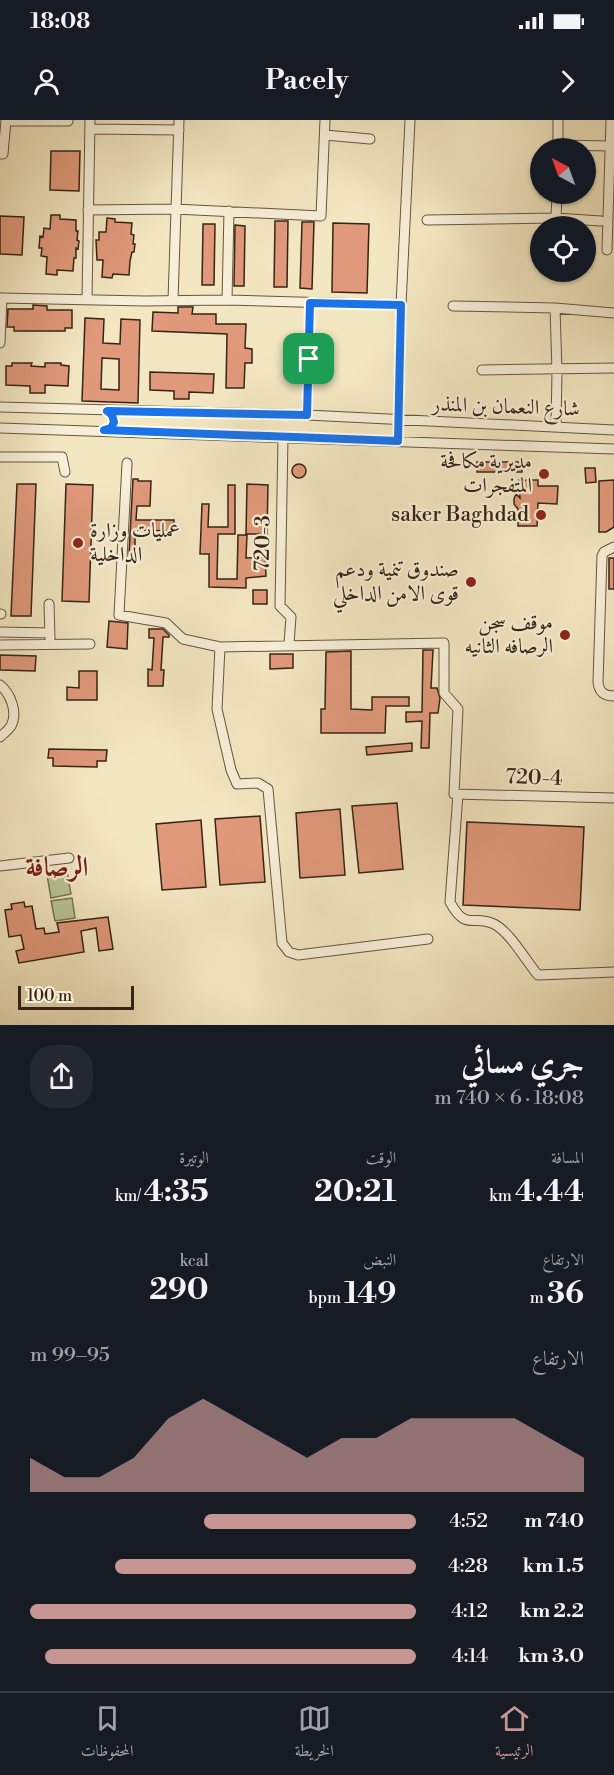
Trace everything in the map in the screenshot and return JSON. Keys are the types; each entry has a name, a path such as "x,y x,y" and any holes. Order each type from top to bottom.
{"street":[{"path":"88,210 175,209 321,216 325,120"},
{"path":"398,441 401,305 410,120"},
{"path":"558,120 558,138"},
{"path":"607,250 611,120"},
{"path":"0,154 3,154 6,121 68,122"},
{"path":"87,300 90,125 179,125 173,300"},
{"path":"325,135 370,139"},
{"path":"596,146 610,146"},
{"path":"227,300 229,211"},
{"path":"427,219 530,218"},
{"path":"596,221 601,221"},
{"path":"0,343 1,298 227,300 401,305"},
{"path":"307,415 310,303"},
{"path":"453,306 555,308 614,313"},
{"path":"555,308 556,427"},
{"path":"482,370 614,369"},
{"name":"شارع النعمان بن المنذر","path":"0,407 307,415 611,430"},
{"path":"104,430 111,428 114,422 112,415 107,411"},
{"name":"شارع النعمان بن المنذر","path":"0,428 610,449"},
{"path":"610,449 611,430"},
{"name":"720-3","path":"283,437 280,606 291,617 289,644"},
{"path":"0,456 62,457 64,472"},
{"path":"127,462 119,615 166,623 183,639 220,647 444,643 444,693 458,709 450,902 456,913 466,921 493,924 504,932 538,975 614,972"},
{"path":"614,547 604,552 602,556 598,689 603,694 614,696"},
{"path":"49,604 50,644"},
{"path":"0,632 50,633"},
{"path":"0,645 90,644"},
{"path":"220,647 217,709 231,771 237,784 258,783 268,789 282,943 289,952 298,956 428,939"},
{"path":"0,685 11,699 13,717 11,726 0,737"},
{"name":"720-4","path":"456,794 614,798"},
{"path":"0,866 69,858"}],"green space":[{"path":"67,872 71,894 51,898 47,875"},
{"path":"72,898 75,918 55,921 51,901"}],"building":[{"path":"51,151 80,151 79,191 50,190"},
{"path":"51,215 60,215 60,219 76,220 77,240 79,241 73,271 57,270 57,275 46,274 47,257 41,256 42,248 39,248 40,236 43,237 44,228 50,229"},
{"path":"0,216 24,217 22,255 0,254"},
{"path":"107,218 115,219 115,222 132,223 131,234 134,235 133,244 135,244 129,275 113,274 112,278 102,277 103,260 97,260 96,240 99,240 99,232 106,232"},
{"path":"275,221 288,221 287,287 274,287"},
{"path":"302,222 314,222 312,289 300,288"},
{"path":"333,223 369,224 367,293 332,292"},
{"path":"203,224 215,224 214,285 202,285"},
{"path":"235,225 245,226 244,286 234,286"},
{"path":"33,305 47,306 47,310 72,310 72,328 65,328 65,331 14,331 14,327 7,327 8,309 33,309"},
{"path":"178,307 193,307 192,314 216,314 216,324 246,324 245,348 252,349 252,363 245,363 244,388 226,388 227,334 152,331 153,312 178,313"},
{"path":"85,318 104,319 103,343 120,344 121,319 140,320 138,403 82,401","holes":["102,358 119,359 119,390 101,389"]},
{"path":"12,363 32,363 31,366 45,367 45,363 61,363 61,365 69,366 68,386 45,385 45,393 30,393 30,386 6,385 6,366 12,366"},
{"path":"150,372 214,374 213,393 189,392 189,399 174,399 174,391 150,390"},
{"path":"477,462 522,462 522,472 477,472"},
{"path":"296,464 302,464 306,471 302,478 296,478 292,474 292,468"},
{"path":"585,468 595,468 596,482 586,483"},
{"path":"133,479 151,481 150,506 137,506 136,520 174,520 174,531 135,530 137,555 129,554"},
{"path":"519,480 538,480 538,486 558,486 557,504 538,503 537,526 518,526 518,509 514,504 514,499 516,494 520,498"},
{"path":"614,480 614,527 606,532 599,532 599,481"},
{"path":"17,484 36,484 31,616 11,616"},
{"name":"عمليات وزارة الداخلية","path":"66,484 93,485 89,602 62,601"},
{"path":"247,484 268,485 267,534 246,534"},
{"path":"228,485 235,485 235,534 218,534 217,579 237,579 238,535 247,535 246,558 265,557 266,576 246,578 246,588 209,587 209,554 200,554 202,504 209,504 208,527 228,527"},
{"path":"609,558 614,558 614,589 609,589"},
{"path":"253,590 267,590 267,604 253,604"},
{"path":"109,621 128,623 127,649 107,647"},
{"path":"149,629 163,629 169,635 169,637 163,637 161,670 164,670 163,686 148,686 148,669 152,670 154,638 149,638"},
{"path":"423,650 433,650 431,688 437,688 440,698 438,713 430,713 429,748 421,748 422,721 406,722 406,712 422,712"},
{"path":"351,651 351,709 372,710 372,697 409,697 409,706 386,706 385,733 321,733 321,709 325,709 326,652"},
{"path":"270,654 293,654 293,668 270,669"},
{"path":"0,655 36,656 35,671 0,670"},
{"path":"79,671 97,671 97,700 67,700 67,687 79,688"},
{"path":"412,743 412,751 367,755 366,747"},
{"path":"49,749 107,750 106,761 97,761 97,767 53,766 53,758 48,758"},
{"path":"397,803 403,869 359,873 352,806"},
{"path":"340,809 345,875 300,878 296,813"},
{"path":"260,816 265,882 220,885 215,819"},
{"path":"201,820 206,887 162,890 156,824"},
{"path":"467,822 584,827 580,910 463,905"},
{"path":"24,902 25,907 32,906 36,929 44,928 45,934 59,932 57,923 108,917 113,949 99,951 96,928 81,931 84,952 19,963 16,951 24,949 21,935 9,937 5,910 12,909 11,904"}],"place":[{"name":"مديرية مكافحة المتفجرات","path":"544,474"},
{"name":"saker Baghdad","path":"541,515"},
{"name":"عمليات وزارة الداخلية","path":"78,543"},
{"name":"صندوق تنمية ودعم قوى الامن الداخلي","path":"471,582"},
{"name":"موقف سجن الرصافه الثانيه","path":"565,635"}],"district":[{"name":"الرصافة","path":"57,868"}],"route":[{"path":"310,303 401,305 398,441 104,430 111,428 114,422 114,418 107,411 307,415 309,359 310,303"}]}
